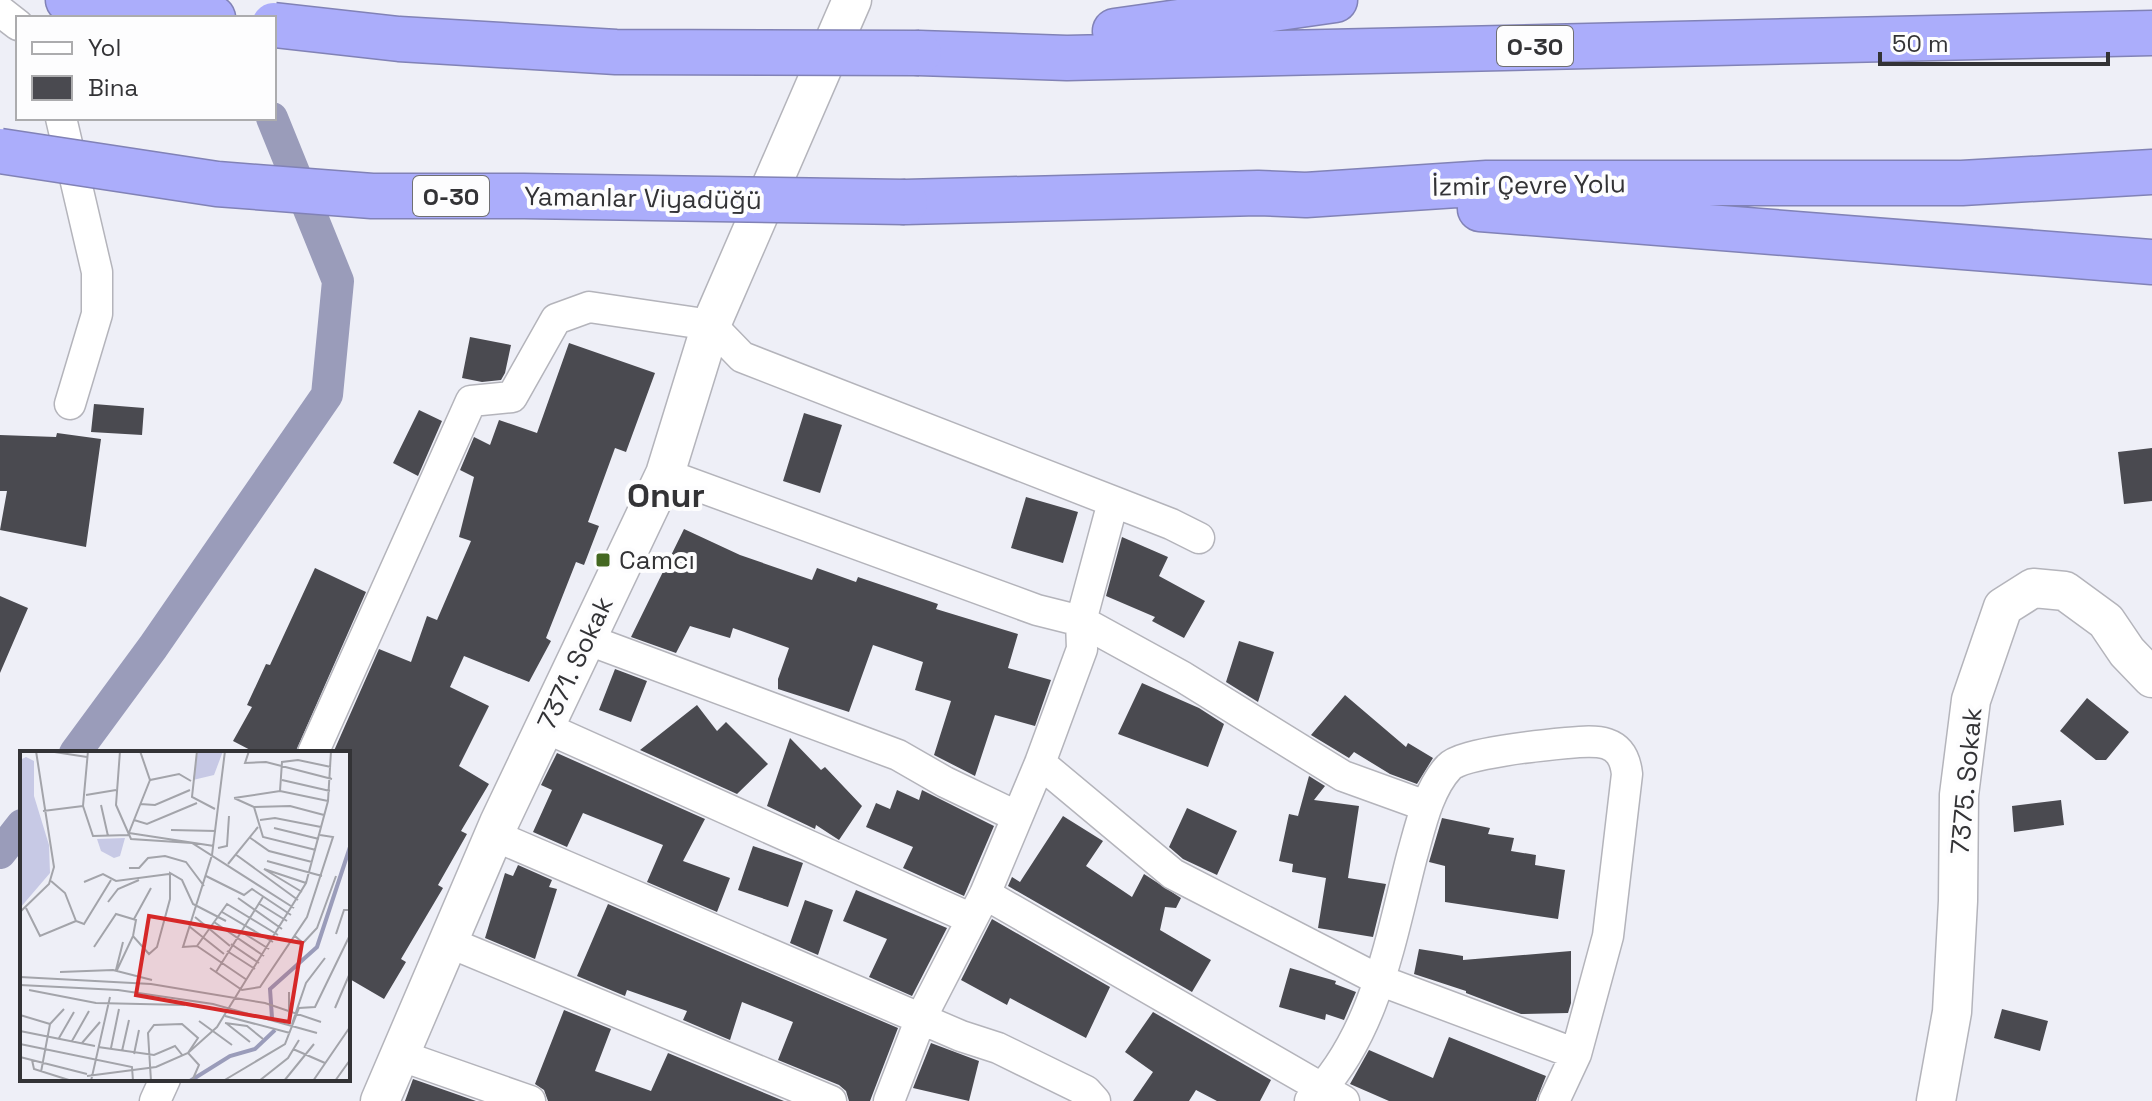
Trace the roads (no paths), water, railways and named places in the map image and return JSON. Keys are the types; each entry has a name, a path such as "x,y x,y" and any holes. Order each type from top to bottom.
{"highway":[{"path":"68,0 197,16"},
{"path":"919,53 1173,24 1335,0"},
{"name":"O-30","path":"276,25 399,39 616,52 919,53 1067,58 2152,33"},
{"name":"Yamanlar Viyadüğü","path":"0,151 217,184 372,196 905,202"},
{"name":"İzmir Çevre Yolu","path":"905,202 1258,193 1306,195 1487,183 1962,183 2152,172"},
{"path":"1306,195 2152,262"}],"street":[{"name":"7371. Sokak","path":"380,1101 493,835 665,474 711,325 852,0"},
{"path":"0,11 16,23"},
{"path":"61,120 97,272 97,314 70,404"},
{"path":"314,751 471,401 512,397 556,319 589,307 711,325 742,357 1171,524 1199,538"},
{"path":"665,474 1037,610 1081,621 1183,677 1343,776 1426,806"},
{"path":"889,1101 921,1018 978,906 1040,763 1082,649 1081,621 1113,502"},
{"name":"7375. Sokak","path":"1936,1101 1952,1012 1958,901 1959,795 1971,700 2003,607 2033,588 2065,591 2106,621 2127,652 2152,678"},
{"path":"586,639 898,755 945,782 1016,816"},
{"path":"544,727 978,906 1326,1097 1357,1038 1379,980 1426,806 1449,765 1465,757 1565,743 1598,742 1615,747 1625,760 1627,774 1608,936 1576,1054 1554,1101"},
{"path":"1040,763 1173,874 1379,980 1576,1054"},
{"path":"493,835 961,1036 998,1048 1086,1091 1095,1101"},
{"path":"448,942 831,1101"},
{"path":"399,1055 530,1101"},
{"path":"155,1101 164,1081"}],"waterway":[{"path":"76,751 153,647 327,395 338,281 273,120"},
{"path":"0,853 20,828"}],"place":[{"name":"Camcı","path":"603,560"}],"district":[{"name":"Onur","path":"666,495"}]}
